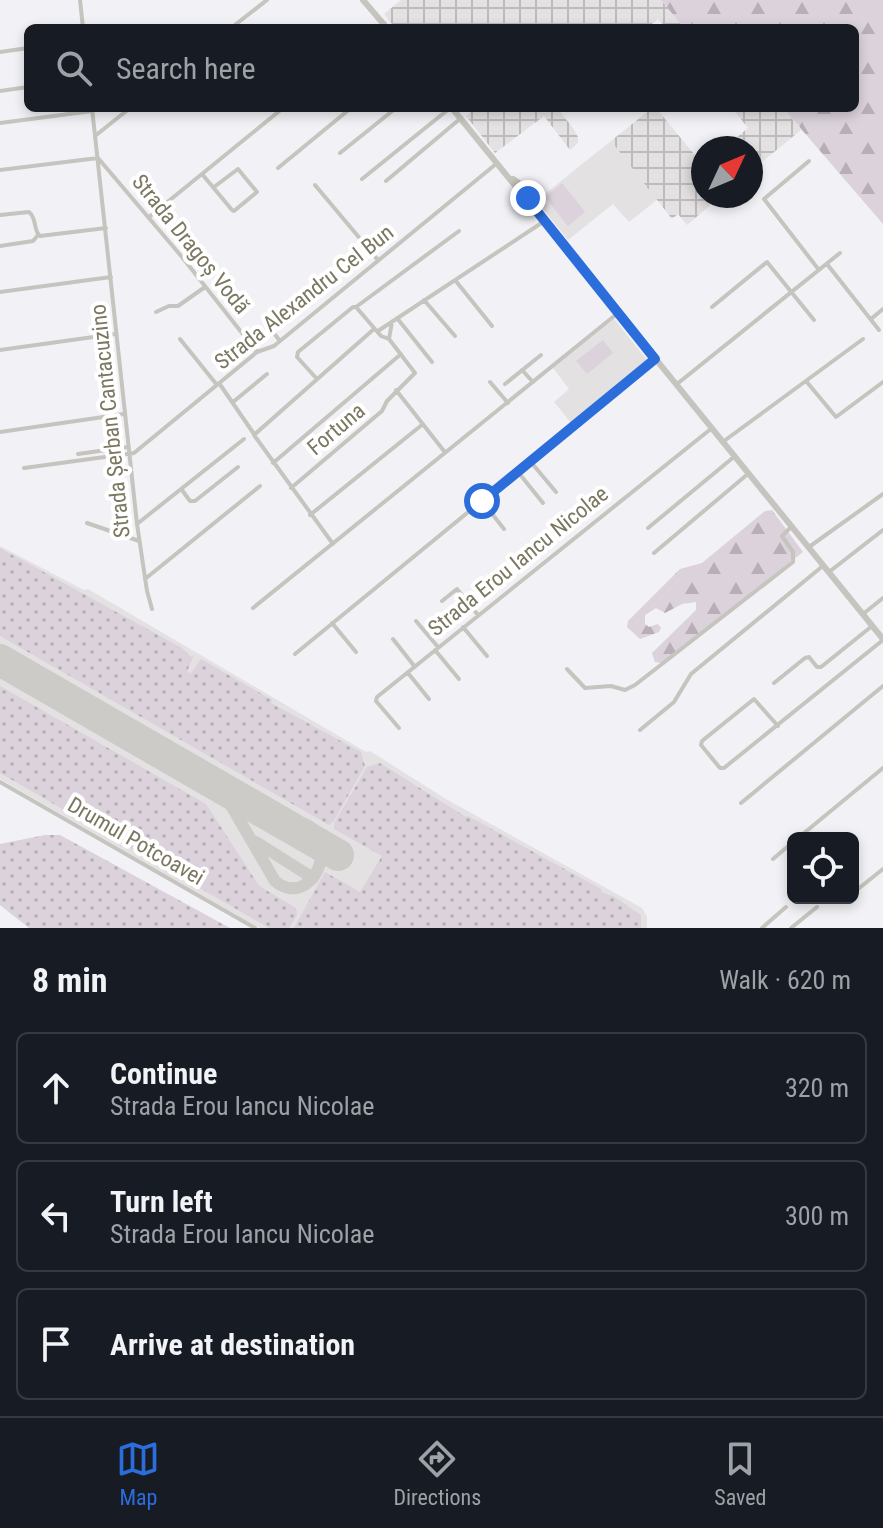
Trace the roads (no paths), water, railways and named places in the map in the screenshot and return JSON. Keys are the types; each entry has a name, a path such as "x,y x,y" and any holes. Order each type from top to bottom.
{"street":[{"path":"80,0 83,24"},
{"path":"236,24 267,0"},
{"path":"364,0 382,24"},
{"path":"0,52 24,49"},
{"path":"0,91 24,88"},
{"name":"Strada Șerban Cantacuzino","path":"0,123 78,112"},
{"name":"Strada Șerban Cantacuzino","path":"92,112 111,277 113,334 139,541 152,609"},
{"path":"95,136 125,112"},
{"path":"149,217 278,112"},
{"path":"278,168 346,112"},
{"path":"340,153 391,112"},
{"path":"362,179 446,112"},
{"path":"455,112 883,640 778,726 722,769 701,745 754,699 778,726"},
{"path":"386,181 461,118"},
{"path":"0,170 98,158"},
{"name":"Strada Dragoș Vodă","path":"98,158 257,352"},
{"path":"809,161 764,199 819,270"},
{"name":"Strada Alexandru Cel Bun","path":"129,454 257,352 274,346 498,163"},
{"path":"202,174 234,211 257,192 238,169 214,187"},
{"path":"315,185 378,260"},
{"path":"522,192 532,188 535,209"},
{"path":"522,192 532,196"},
{"path":"0,215 29,212 34,216 38,235"},
{"path":"254,435 376,330 545,221"},
{"path":"0,246 33,241 38,235 106,228"},
{"path":"317,379 297,357 298,352 353,307 459,231"},
{"path":"676,385 840,253"},
{"path":"712,307 767,262 814,320"},
{"path":"827,264 879,330"},
{"path":"0,292 111,277"},
{"path":"280,341 268,321 321,278"},
{"path":"455,280 492,326"},
{"path":"156,312 178,306 205,287"},
{"path":"424,300 455,336"},
{"path":"273,463 401,354 356,307"},
{"path":"871,319 883,309"},
{"path":"253,608 618,313"},
{"path":"389,339 395,319"},
{"path":"395,319 432,362"},
{"path":"0,350 113,334"},
{"path":"180,339 233,402 273,463 333,544"},
{"path":"723,442 863,339"},
{"name":"Fortuna","path":"291,488 382,411 396,390 415,373 401,354"},
{"path":"505,384 541,355"},
{"path":"295,654 655,359"},
{"path":"522,370 533,382"},
{"path":"233,402 267,374"},
{"path":"806,381 836,417 883,382"},
{"path":"490,382 508,403"},
{"path":"396,390 445,452"},
{"path":"0,432 125,414"},
{"path":"310,515 423,424"},
{"name":"Strada Erou Iancu Nicolae","path":"399,728 376,699 712,428"},
{"path":"137,524 244,439"},
{"path":"78,454 128,447"},
{"path":"24,468 129,454"},
{"path":"648,528 735,456"},
{"path":"530,461 556,492"},
{"path":"182,490 190,501 195,501 238,467"},
{"path":"518,472 543,503"},
{"path":"654,553 749,473"},
{"path":"145,579 260,486"},
{"path":"809,547 883,494"},
{"path":"482,501 504,529"},
{"path":"87,523 139,541"},
{"path":"567,669 585,688 611,686 625,690 635,685 793,562 793,552 782,536 792,526"},
{"path":"640,730 674,702 691,674 826,569 883,530"},
{"path":"442,601 457,589 478,615"},
{"path":"863,614 883,598"},
{"path":"416,621 459,679"},
{"path":"332,623 356,652"},
{"path":"774,683 805,658 809,657 817,667 821,667 872,626"},
{"path":"463,627 487,656"},
{"path":"393,639 415,667"},
{"path":"407,673 429,699"},
{"path":"741,803 883,686"},
{"path":"805,832 883,768"},
{"name":"Drumul Potcoavei","path":"0,782 255,928"},
{"path":"773,859 787,847"},
{"path":"859,888 883,869"},
{"path":"762,928 786,907"},
{"path":"791,928 817,907"}]}
